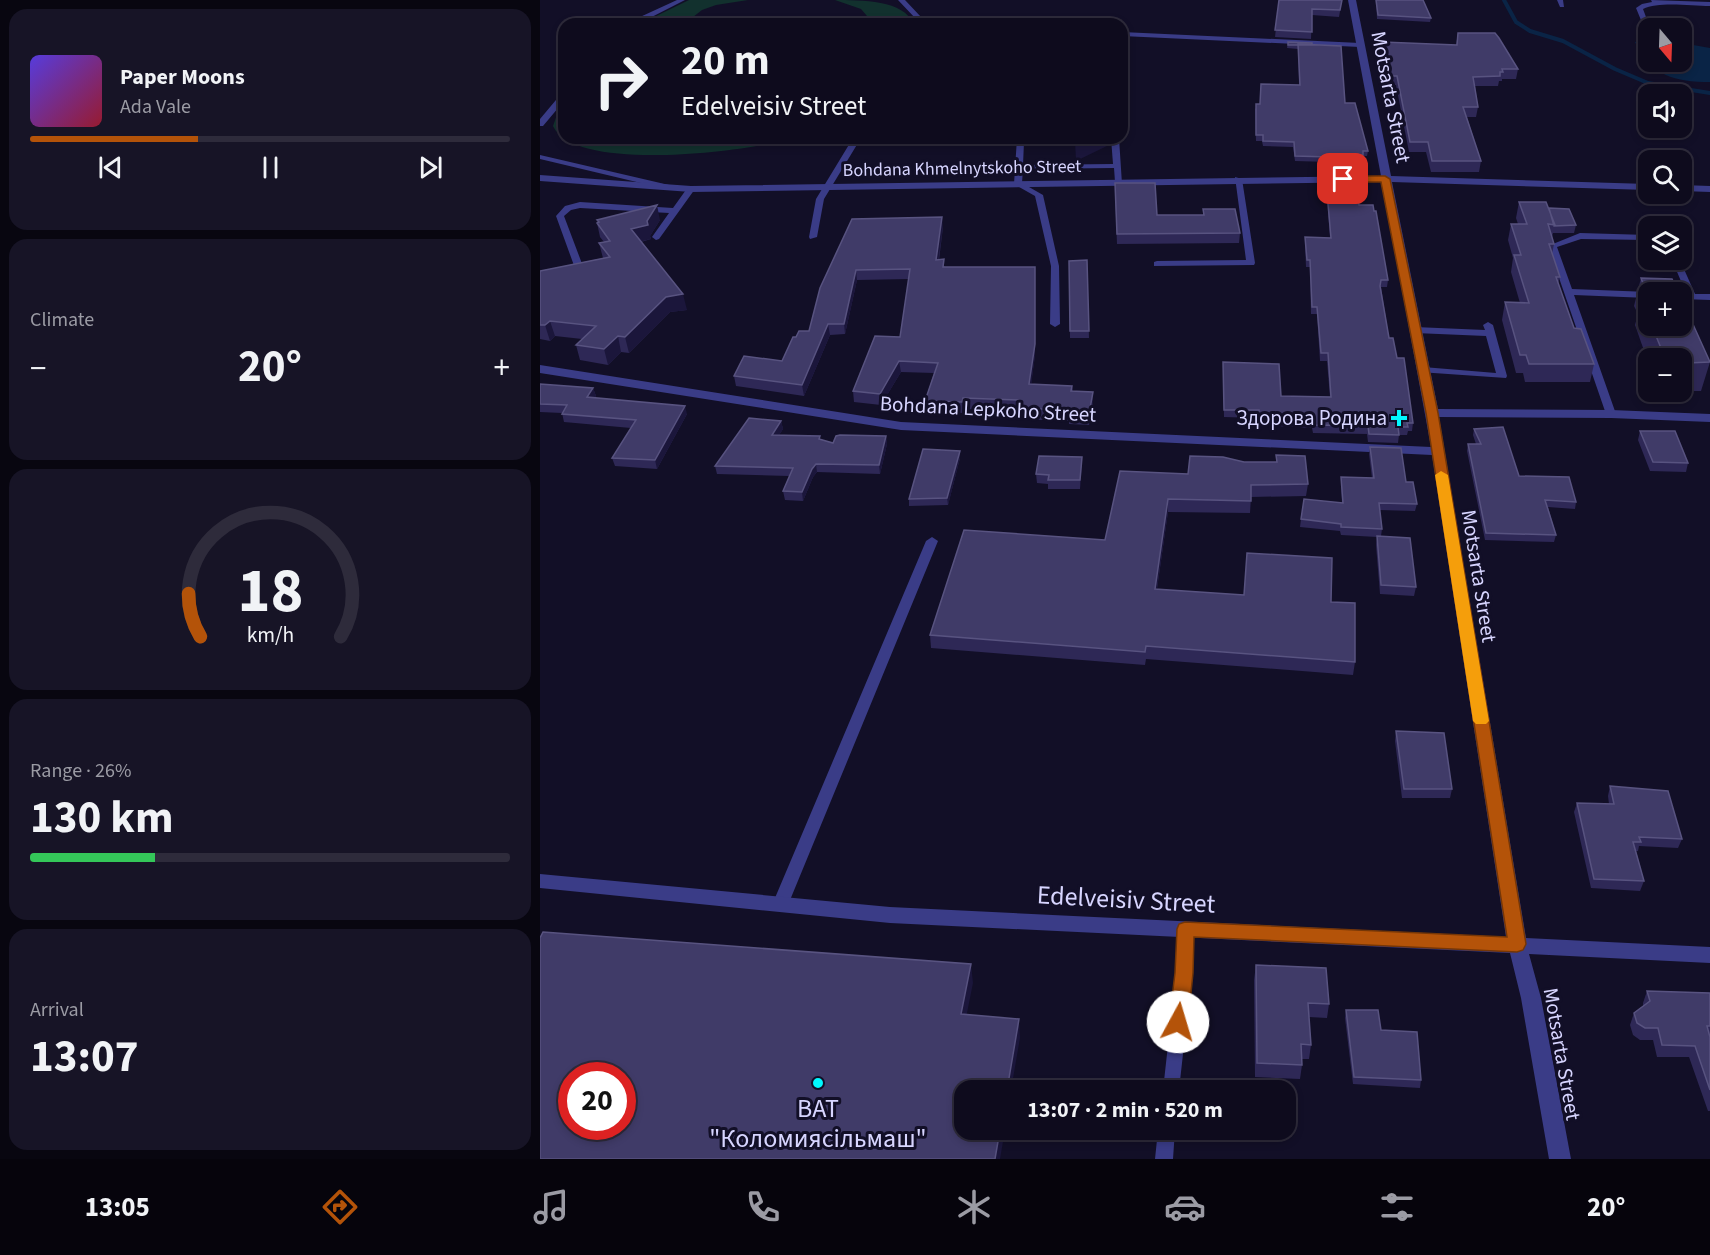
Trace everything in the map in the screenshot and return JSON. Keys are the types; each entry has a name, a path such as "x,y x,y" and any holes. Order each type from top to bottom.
{"street":[{"name":"Motsarta Street","path":"1352,0 1432,413 1517,944 1531,998 1560,1159"},
{"name":"Bohdana Khmelnytskoho Street","path":"540,178 691,189 1238,179 1385,179 1638,187"},
{"path":"1692,188 1710,189"},
{"name":"Bohdana Lepkoho Street","path":"540,369 901,426 1437,451"},
{"path":"1432,413 1611,414 1710,418"},
{"name":"Edelveisiv Street","path":"540,881 890,915 1710,955"}],"lane":[{"path":"642,18 682,0"},
{"path":"901,0 919,18"},
{"path":"1643,18 1639,9 1644,4 1655,2 1710,4"},
{"path":"1128,34 1360,45"},
{"path":"540,124 558,103"},
{"path":"813,237 820,199 853,144"},
{"path":"1020,144 1018,184 1039,195 1055,266 1054,324"},
{"path":"1116,144 1119,182"},
{"path":"540,157 673,188"},
{"path":"1018,167 1118,166"},
{"path":"1157,264 1251,263 1238,179"},
{"path":"656,237 691,189"},
{"path":"579,269 560,216 568,208 580,205 673,212"},
{"path":"1611,414 1552,246 1580,236 1638,237"},
{"path":"1567,292 1638,295"},
{"path":"1692,297 1710,297"},
{"path":"1415,330 1489,329 1502,376 1423,370"},
{"path":"780,905 932,541"},
{"path":"1172,1080 1184,973 1185,929"},
{"path":"1164,1159 1166,1140"}],"green space":[{"path":"689,0 748,0 716,5 702,10 692,18 652,18"},
{"path":"835,0 881,3 901,10 909,18 867,18 861,9"},
{"path":"558,112 558,131 553,126"},
{"path":"577,144 766,144 704,153 665,155 594,150"}],"water":[{"path":"1692,45 1710,48 1710,82 1686,81 1660,72 1692,72"}],"building":[{"path":"1279,0 1342,0 1340,10 1312,9 1312,32 1275,30"},
{"path":"1376,0 1423,0 1431,18 1378,15"},
{"path":"1458,33 1495,33 1518,69 1502,69 1500,76 1473,77 1478,107 1463,107 1481,161 1432,161 1428,142 1410,142 1397,76 1391,76 1383,42 1457,45"},
{"path":"1288,42 1312,43 1312,45 1288,45"},
{"path":"1298,44 1341,46 1345,103 1355,103 1368,151 1363,151 1363,155 1352,155 1354,169 1331,169 1330,157 1295,156 1294,142 1263,141 1263,135 1256,135 1256,104 1260,104 1261,84 1300,85"},
{"path":"1332,178 1355,178 1359,205 1373,205 1376,211 1388,280 1381,280 1380,286 1389,338 1393,338 1397,358 1404,358 1413,423 1407,423 1408,427 1398,427 1399,435 1369,434 1368,426 1314,425 1313,420 1259,417 1259,410 1224,410 1223,362 1279,364 1281,396 1331,397 1328,353 1321,353 1317,307 1312,307 1310,260 1307,260 1305,237 1331,238 1327,192 1334,192"},
{"path":"1115,183 1155,183 1157,215 1204,215 1203,209 1235,209 1240,233 1117,234"},
{"path":"1519,202 1546,202 1555,225 1548,224 1554,244 1549,244 1560,277 1556,277 1574,328 1581,329 1594,364 1529,364 1526,355 1520,355 1505,302 1529,303 1514,255 1521,255 1511,224 1527,224"},
{"path":"657,205 647,221 648,225 631,229 683,294 666,297 625,337 618,336 604,349 576,345 596,326 550,321 545,325 540,325 540,271 610,257 599,243 610,241 597,220"},
{"path":"1549,208 1569,209 1576,225 1554,226"},
{"path":"942,217 936,260 944,259 943,267 1035,267 1035,344 1029,384 1072,386 1071,391 1093,392 1089,414 1068,413 1069,410 1016,408 1018,400 963,398 962,402 925,401 938,363 899,361 880,394 853,391 875,336 900,337 910,269 856,270 844,324 828,324 802,385 734,376 744,356 782,361 793,337 796,337 799,331 809,331 820,288 852,219"},
{"path":"1087,260 1089,331 1070,331 1069,261"},
{"path":"1641,278 1672,279 1673,282 1642,282"},
{"path":"1692,322 1710,362 1692,363 1692,348 1661,348 1656,336 1692,336"},
{"path":"540,384 593,388 587,397 685,406 655,460 612,458 636,420 562,414 567,405 540,404"},
{"path":"749,418 781,421 772,435 820,436 819,439 833,443 836,436 840,435 886,436 879,465 816,464 802,492 783,491 793,468 715,466"},
{"path":"1503,427 1519,476 1569,477 1576,502 1545,500 1556,535 1486,533 1468,444 1481,444 1474,429"},
{"path":"1640,431 1675,431 1688,463 1653,462"},
{"path":"1370,447 1401,448 1406,482 1413,482 1417,504 1379,503 1382,529 1341,527 1341,524 1301,519 1304,499 1343,503 1341,477 1374,478"},
{"path":"923,449 960,451 947,498 909,499"},
{"path":"1276,455 1305,456 1308,484 1251,485 1251,501 1168,499 1155,589 1244,595 1247,553 1332,558 1331,602 1355,603 1355,662 1146,646 1145,652 930,635 964,530 1105,540 1120,471 1188,474 1190,456 1223,457 1244,462 1277,462"},
{"path":"1039,456 1082,457 1080,480 1048,480 1049,475 1036,474"},
{"path":"1377,536 1410,538 1416,587 1381,585"},
{"path":"1396,731 1444,733 1452,789 1404,789"},
{"path":"1610,786 1668,791 1682,839 1639,837 1641,842 1633,842 1644,881 1594,879 1577,803 1614,804"},
{"name":"ВАТ \"Коломиясільмаш\"","path":"543,932 971,964 961,1014 1019,1019 1009,1080 954,1080 954,1140 998,1140 995,1159 540,1159 540,938"},
{"path":"1256,965 1326,968 1329,1004 1308,1003 1311,1045 1301,1044 1302,1065 1257,1063"},
{"path":"1647,991 1710,993 1710,1026 1707,1026 1710,1037 1710,1090 1695,1046 1662,1045 1658,1028 1645,1028 1637,1023 1634,1013 1650,1001"},
{"path":"1346,1010 1378,1010 1381,1030 1417,1032 1421,1080 1354,1077"}],"waterway":[{"path":"1504,0 1516,22 1530,31 1563,41 1615,69 1648,83 1710,93"}],"slow traffic":[{"path":"1441,475 1481,721"}],"place":[{"name":"Здорова Родина","path":"1399,418"},
{"name":"ВАТ \"Коломиясільмаш\"","path":"818,1083"}],"route":[{"path":"1178,1022 1184,973 1185,929 1517,944 1432,413 1385,179 1343,179"}]}
